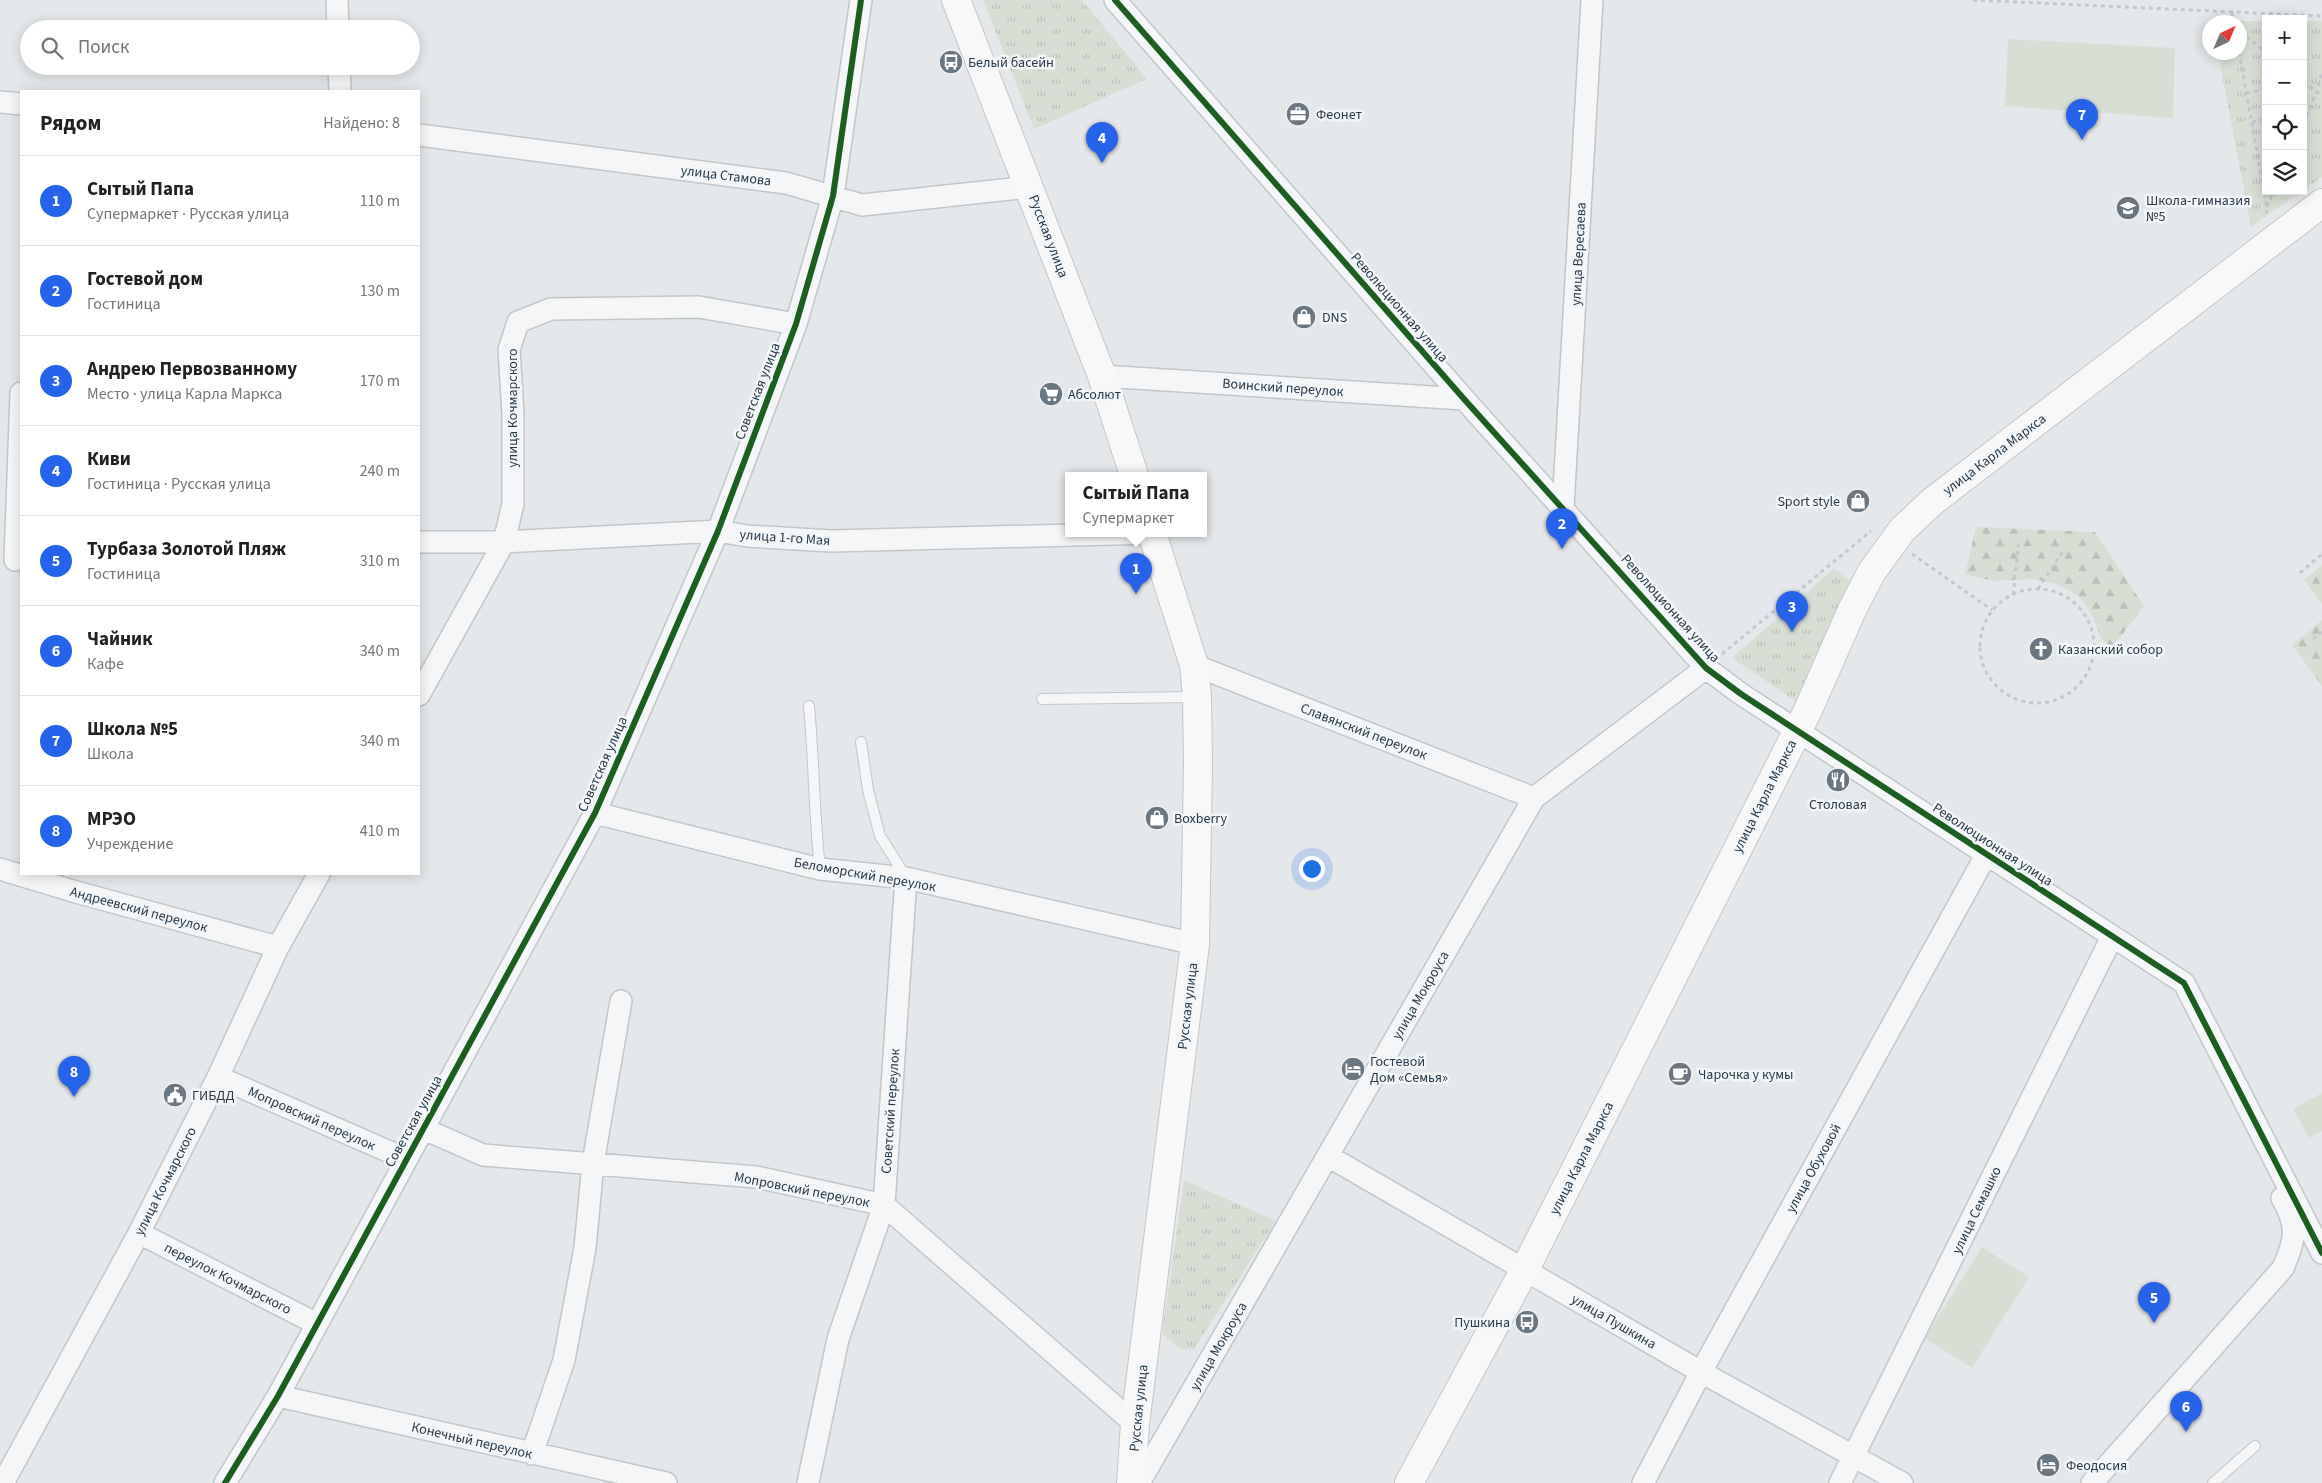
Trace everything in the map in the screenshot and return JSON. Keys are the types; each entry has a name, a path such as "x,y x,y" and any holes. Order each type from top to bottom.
{"main road":[{"name":"Русская улица","path":"956,0 1102,376 1133,472"},
{"name":"улица Карла Маркса","path":"1408,1483 1525,1269 1797,731 1852,610 1871,573 1894,539 1933,501 2322,203"},
{"name":"Русская улица","path":"1131,1483 1135,1424 1195,944 1198,762 1197,697 1194,665 1153,537"}],"street":[{"path":"337,0 338,20"},
{"name":"Советская улица","path":"225,1483 278,1396 318,1324 595,813 718,531 796,324 833,196 861,0"},
{"name":"Революционная улица","path":"1114,0 1464,399 1706,668 1797,731 2184,982 2322,1253"},
{"name":"улица Вересаева","path":"1564,508 1592,0"},
{"path":"339,75 340,90"},
{"path":"0,102 20,104"},
{"name":"улица Стамова","path":"420,134 786,183 862,205 1030,187"},
{"name":"улица Кочмарского","path":"420,693 504,542 513,504 513,414 509,350 518,322 551,309 699,307 796,324"},
{"name":"Воинский переулок","path":"1102,376 1464,399"},
{"path":"12,560 20,412"},
{"name":"улица 1-го Мая","path":"420,542 504,542 718,531 747,536 831,540 1065,535"},
{"name":"Славянский переулок","path":"1194,665 1534,798"},
{"name":"улица Мокроуса","path":"1139,1483 1534,798 1706,668"},
{"name":"Беломорский переулок","path":"595,813 820,869 906,878 1195,944"},
{"name":"улица Обуховой","path":"1642,1483 1701,1372 1986,855"},
{"name":"Андреевский переулок","path":"0,869 20,873"},
{"name":"Андреевский переулок","path":"33,875 76,883 278,947"},
{"name":"улица Кочмарского","path":"3,1483 139,1233 218,1077 278,947 318,875"},
{"name":"Советский переулок","path":"808,1483 838,1339 884,1205 906,878"},
{"name":"улица Семашко","path":"1840,1483 2112,937"},
{"path":"532,1454 564,1360 585,1248 593,1163 621,1001"},
{"name":"Мопровский переулок","path":"218,1077 406,1159"},
{"name":"Мопровский переулок","path":"424,1128 483,1155 756,1177 884,1205 1135,1424"},
{"path":"2092,1483 2283,1268 2295,1242 2290,1212 2272,1179 2272,1153"},
{"name":"улица Пушкина","path":"1328,1156 1701,1372 1902,1483"},
{"name":"переулок Кочмарского","path":"139,1233 318,1324"},
{"name":"Конечный переулок","path":"278,1396 666,1483"}],"lane":[{"path":"1042,699 1197,697"},
{"path":"809,706 820,869"},
{"path":"861,742 868,790 880,836 906,878"},
{"path":"2213,1483 2255,1446"}],"path":[{"path":"1972,0 2322,16"},
{"path":"2247,37 2262,49"},
{"path":"2240,60 2262,179"},
{"path":"2307,114 2317,92 2322,71"},
{"path":"2307,85 2322,96"},
{"path":"2246,93 2262,90"},
{"path":"2317,92 2322,90"},
{"path":"2252,122 2262,120"},
{"path":"2265,195 2267,208 2272,195"},
{"path":"1894,539 1992,610"},
{"path":"2013,595 2019,539"},
{"path":"2038,589 2063,551"},
{"path":"2300,573 2322,554"},
{"path":"2038,589 2061,594 2076,604 2088,620 2094,638 2094,656 2087,674 2075,689 2059,699 2041,703 2022,701 2005,693 1992,680 1983,664 1980,645 1983,627 1992,610 2013,595 2024,590 2038,589"},
{"path":"2313,639 2322,632"}],"green space":[{"path":"983,0 1082,0 1147,79 1034,129"},
{"path":"2247,21 2262,21 2262,195 2295,195 2251,227 2219,60 2247,60"},
{"path":"2307,21 2322,21 2322,177 2307,187"},
{"path":"2008,39 2175,48 2173,118 2005,106"},
{"path":"1976,527 2095,532 2144,606 2112,648 2101,638 2093,617 2080,597 2057,584 2033,579 1993,581 1965,574"},
{"path":"2322,565 2322,604 2304,580"},
{"path":"1834,568 1851,582 1797,702 1732,658"},
{"path":"2322,620 2322,686 2292,645"},
{"path":"2322,1093 2322,1131 2309,1138 2293,1109"},
{"path":"1184,1180 1276,1221 1194,1349 1180,1349 1162,1334"},
{"path":"1982,1247 2029,1277 1972,1368 1925,1338"}],"cycle path":[{"path":"225,1483 278,1396 595,813 718,531 796,324 833,196 861,0"},
{"path":"1115,0 1464,399 1706,668 1741,694 2184,983 2322,1253"}],"place":[{"name":"Белый басейн","path":"951,62"},
{"name":"Феонет","path":"1298,114"},
{"name":"Школа №5","path":"2082,140"},
{"name":"Киви","path":"1102,163"},
{"name":"Школа-гимназия №5","path":"2128,208"},
{"name":"DNS","path":"1304,317"},
{"name":"Абсолют","path":"1051,394"},
{"name":"Sport style","path":"1858,501"},
{"name":"Гостевой дом","path":"1562,549"},
{"name":"Сытый Папа","path":"1136,594"},
{"name":"Андрею Первозванному","path":"1792,632"},
{"name":"Казанский собор","path":"2041,649"},
{"name":"Столовая","path":"1838,780"},
{"name":"Boxberry","path":"1157,818"},
{"name":"Гостевой Дом «Семья»","path":"1353,1069"},
{"name":"Чарочка у кумы","path":"1680,1074"},
{"name":"ГИБДД","path":"175,1095"},
{"name":"МРЭО","path":"74,1097"},
{"name":"Пушкина","path":"1527,1322"},
{"name":"Турбаза Золотой Пляж","path":"2154,1323"},
{"name":"Чайник","path":"2186,1432"},
{"name":"Феодосия","path":"2048,1465"}]}
